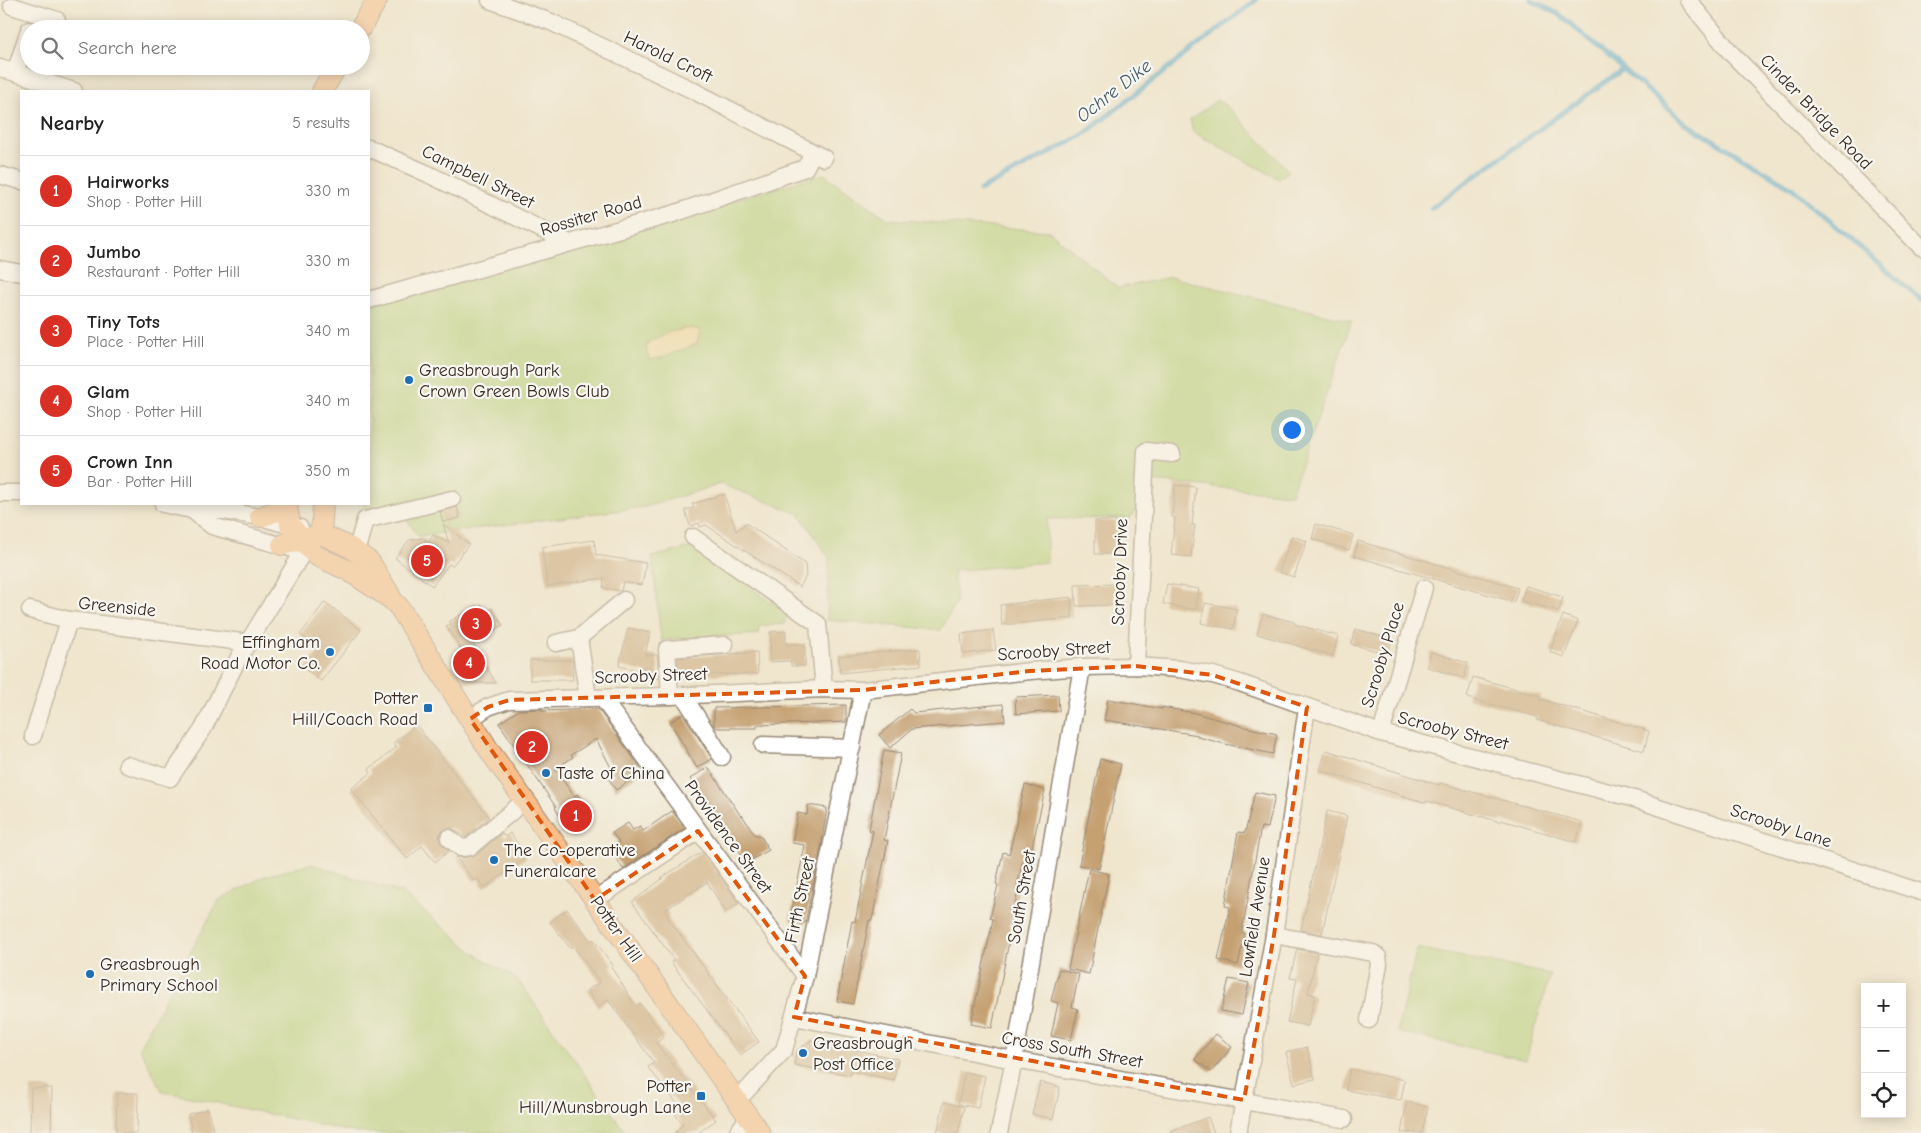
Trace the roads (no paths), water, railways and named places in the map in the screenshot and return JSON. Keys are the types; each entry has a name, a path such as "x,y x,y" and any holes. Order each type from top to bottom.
{"main road":[{"path":"365,20 377,0"},
{"path":"323,90 332,75"},
{"path":"260,517 275,512 286,505"},
{"path":"288,505 306,541"},
{"path":"306,541 323,505"},
{"path":"282,545 306,541"},
{"name":"Potter Hill","path":"306,541 356,552 370,562 391,599"},
{"name":"Potter Hill","path":"306,541 391,599 399,607 491,754 760,1133"}],"street":[{"name":"Harold Croft","path":"490,0 551,22 692,90 818,155"},
{"name":"Cinder Bridge Road","path":"1688,0 1731,53 1921,247"},
{"path":"12,6 57,20"},
{"path":"32,20 34,13"},
{"path":"20,46 7,70 20,74"},
{"path":"23,75 71,90"},
{"name":"Campbell Street","path":"370,148 426,173 569,243"},
{"name":"Rossiter Road","path":"370,300 673,214 805,168 818,155"},
{"path":"0,175 20,181"},
{"path":"0,268 20,273"},
{"name":"Scrooby Drive","path":"1136,666 1146,451 1172,454"},
{"path":"0,493 20,493"},
{"path":"356,552 365,520 452,498"},
{"path":"127,764 170,778 203,728 238,659 249,643 306,541 260,517 224,511 192,510 168,505"},
{"path":"192,510 212,526 282,545"},
{"path":"693,537 818,624 824,689"},
{"name":"Scrooby Place","path":"1381,733 1424,588"},
{"path":"556,643 579,638 624,600"},
{"path":"30,610 69,620"},
{"name":"Greenside","path":"33,736 69,620 249,643"},
{"path":"579,638 595,698"},
{"path":"722,757 677,696 667,648 726,645"},
{"name":"Scrooby Street","path":"470,719 488,707 508,700 677,696 824,689 863,690 1030,671 1082,667 1136,666 1179,669 1213,675 1381,733 1628,797"},
{"name":"South Street","path":"999,1133 1014,1060 1082,667"},
{"name":"Firth Street","path":"737,1133 743,1109 784,1050 794,1017 805,976 863,690"},
{"name":"Providence Street","path":"595,698 698,831 805,976"},
{"name":"Lowfield Avenue","path":"1238,1133 1274,935 1307,707"},
{"path":"763,745 852,748"},
{"name":"Scrooby Lane","path":"1628,797 1921,892"},
{"path":"448,838 461,848 470,847 524,801"},
{"path":"595,900 698,831"},
{"path":"1274,935 1373,953 1378,958 1379,964 1368,1020"},
{"name":"Cross South Street","path":"794,1017 1014,1060 1344,1118"}],"waterway":[{"name":"Ochre Dike","path":"980,190 1083,135 1256,0"},
{"path":"1531,0 1560,15 1687,124 1792,188 1921,300"},
{"path":"1431,208 1623,69"}],"place":[{"name":"Greasbrough Park Crown Green Bowls Club","path":"409,380"},
{"name":"Crown Inn","path":"427,561"},
{"name":"Tiny Tots","path":"476,624"},
{"name":"Effingham Road Motor Co.","path":"330,652"},
{"name":"Glam","path":"469,663"},
{"name":"Potter Hill/Coach Road","path":"428,708"},
{"name":"Jumbo","path":"532,747"},
{"name":"Taste of China","path":"546,773"},
{"name":"Hairworks","path":"576,816"},
{"name":"The Co-operative Funeralcare","path":"494,860"},
{"name":"Greasbrough Primary School","path":"90,974"},
{"name":"Greasbrough Post Office","path":"803,1053"},
{"name":"Potter Hill/Munsbrough Lane","path":"701,1096"}]}
